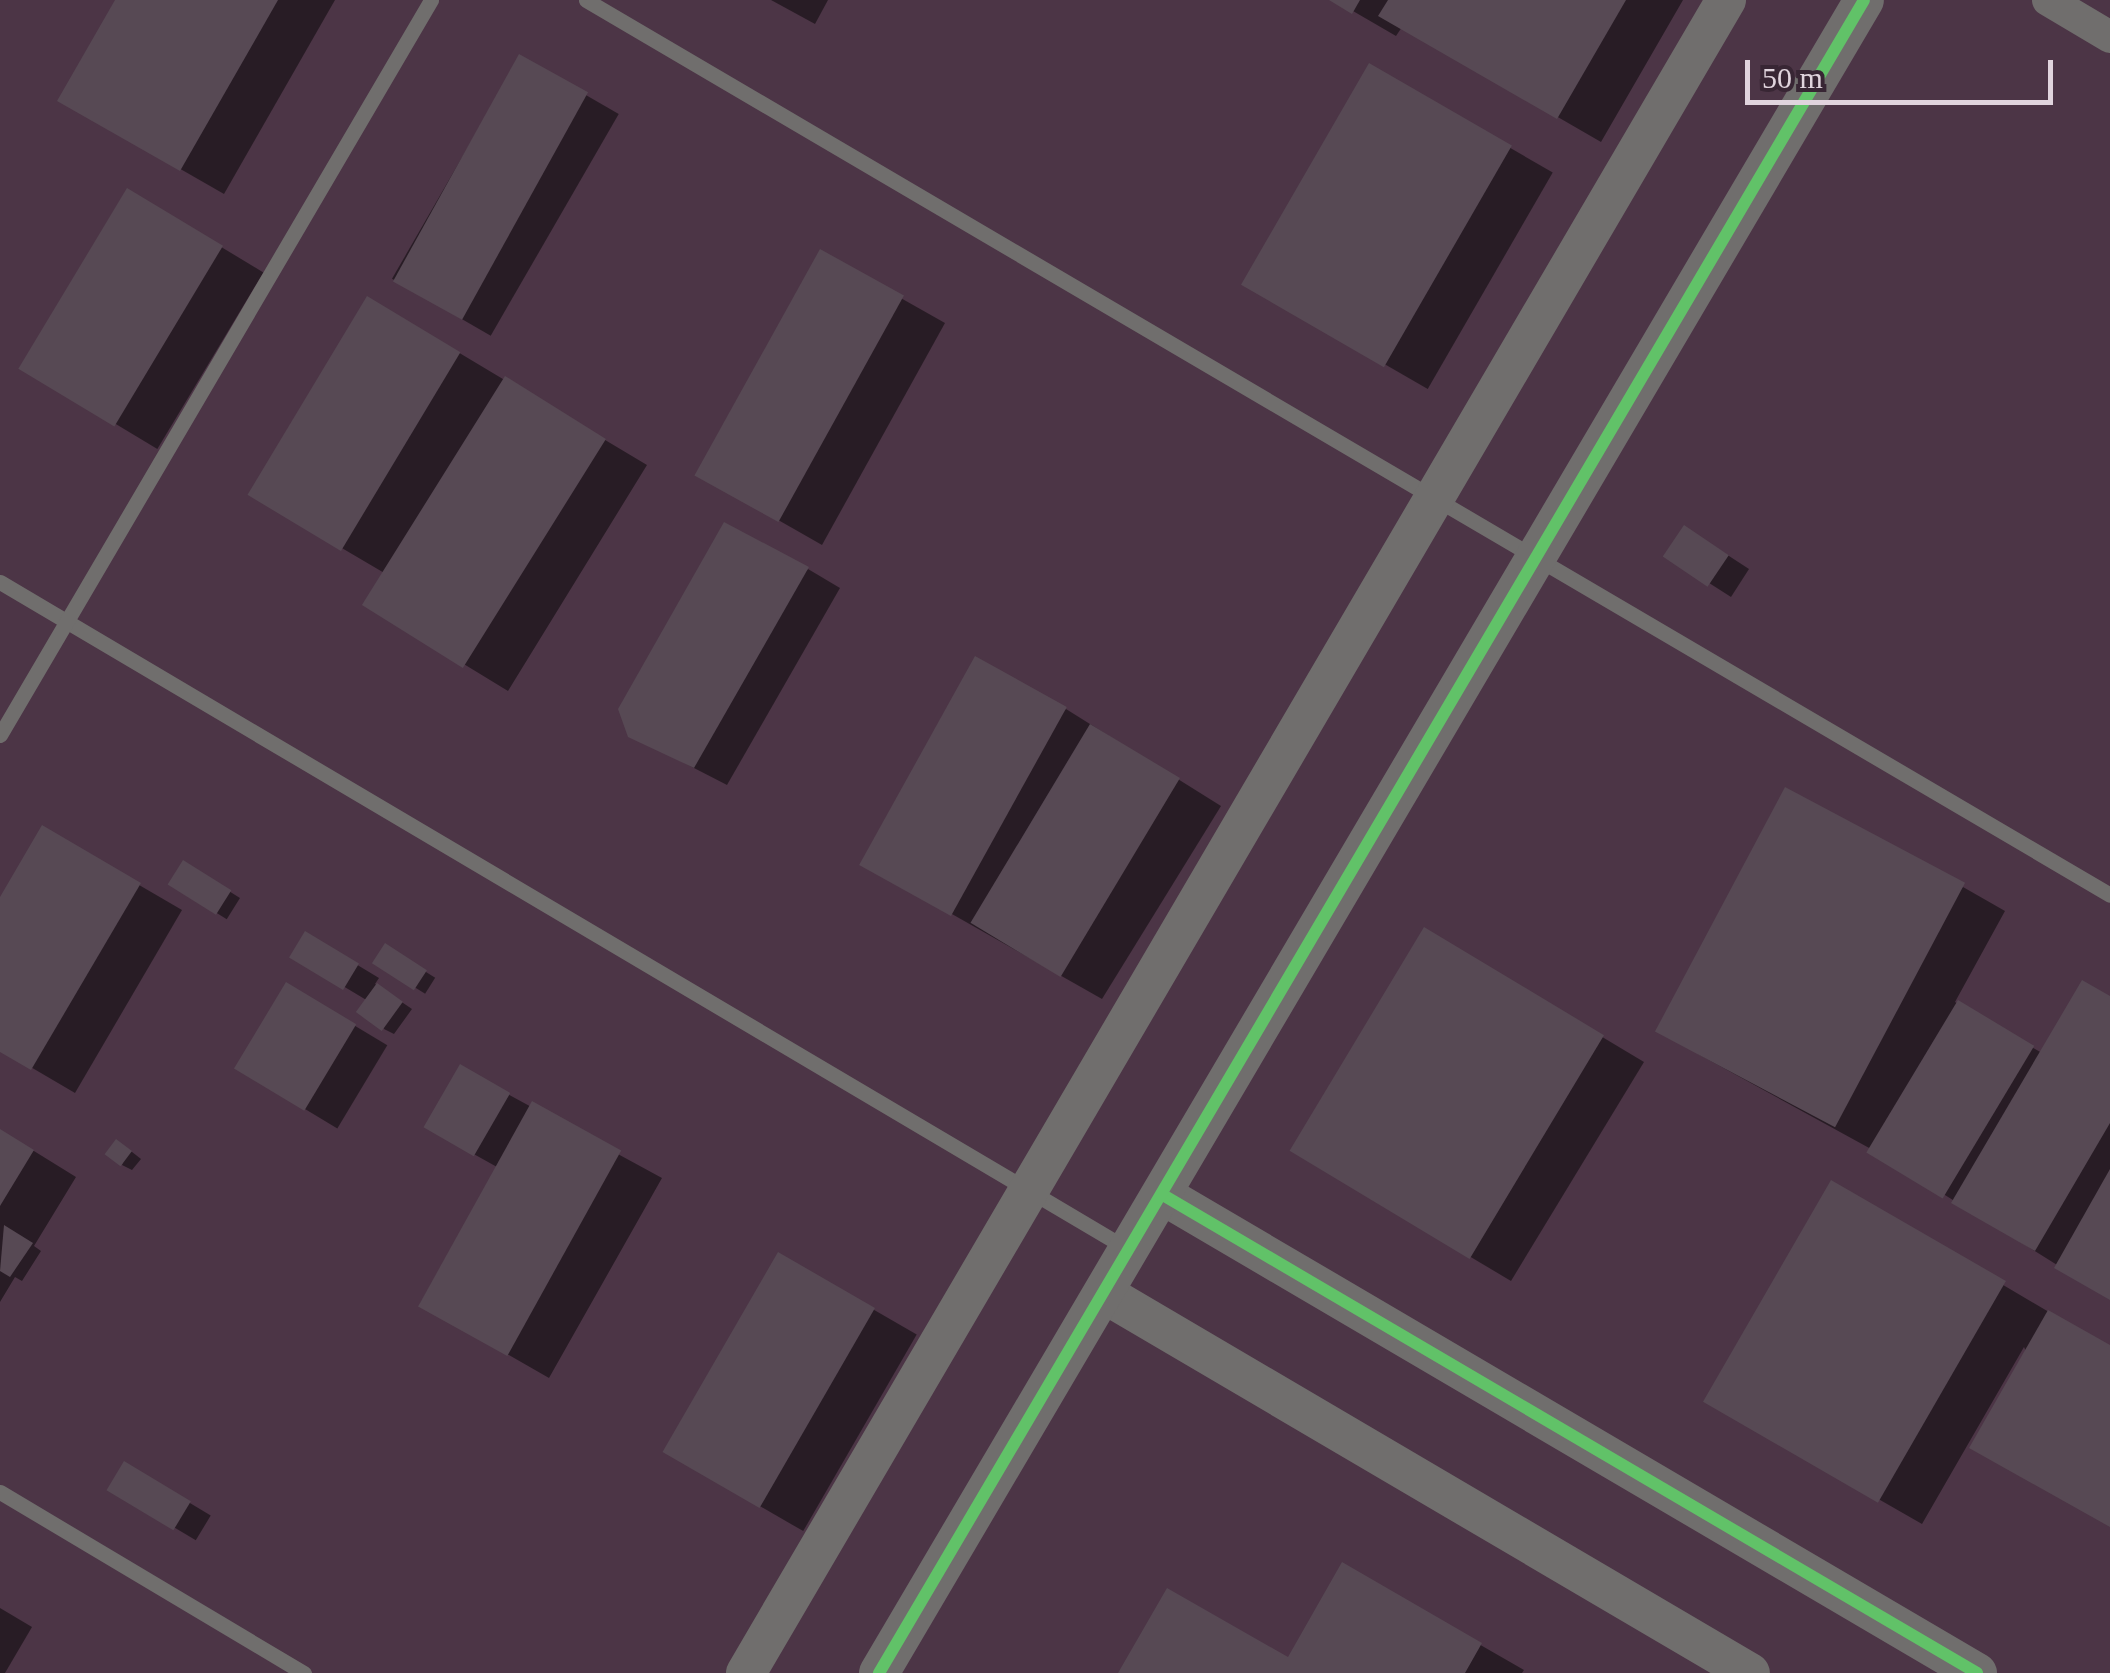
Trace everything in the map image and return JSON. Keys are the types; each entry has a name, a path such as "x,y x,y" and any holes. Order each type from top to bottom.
{"street":[{"path":"746,1673 1726,0"},
{"path":"879,1673 1131,1251 1534,556 1864,0"},
{"path":"2048,0 2110,36"},
{"path":"1163,1195 1976,1673"},
{"path":"1104,1294 1750,1673"}],"lane":[{"path":"0,735 431,0"},
{"path":"586,0 2110,894"},
{"path":"0,582 1131,1251"},
{"path":"0,1492 304,1673"}],"shaded area":[{"path":"0,0 2110,0 2110,1673 0,1673"}],"building":[{"path":"115,0 278,0 180,171 57,101"},
{"path":"1329,0 1360,0 1352,14"},
{"path":"1388,0 1626,0 1557,119 1378,16"},
{"path":"519,54 588,92 462,320 393,281"},
{"path":"1369,63 1512,146 1384,367 1241,285"},
{"path":"127,188 223,246 114,427 18,369"},
{"path":"820,249 904,296 778,522 694,476"},
{"path":"367,296 460,352 341,551 248,495"},
{"path":"505,376 606,439 463,668 362,605"},
{"path":"724,522 809,567 694,768 628,737 618,709"},
{"path":"1684,525 1729,555 1708,587 1663,557"},
{"path":"975,656 1067,707 951,916 859,865"},
{"path":"1090,724 1180,778 1061,977 971,923"},
{"path":"1785,787 1965,883 1835,1127 1655,1032"},
{"path":"42,825 141,883 31,1070 0,1052 0,897"},
{"path":"183,860 231,890 216,915 168,885"},
{"path":"1424,927 1604,1035 1470,1259 1290,1151"},
{"path":"305,931 359,963 343,990 289,958"},
{"path":"385,943 427,970 414,990 372,963"},
{"path":"2082,980 2110,996 2110,1123 2035,1251 1951,1203"},
{"path":"286,982 356,1024 304,1111 234,1069"},
{"path":"377,983 403,1002 382,1031 356,1012"},
{"path":"1958,1000 2034,1046 1943,1198 1866,1153"},
{"path":"460,1064 510,1093 474,1156 424,1127"},
{"path":"532,1101 621,1150 507,1356 418,1307"},
{"path":"0,1129 34,1150 0,1206"},
{"path":"116,1139 132,1151 121,1166 105,1154"},
{"path":"2110,1169 2110,1300 2054,1268"},
{"path":"1831,1180 2006,1281 1878,1503 1703,1402"},
{"path":"4,1225 33,1243 10,1277 0,1271"},
{"path":"778,1252 875,1308 759,1508 662,1452"},
{"path":"2048,1310 2110,1345 2110,1527 1969,1448"},
{"path":"124,1461 191,1501 173,1530 106,1490"},
{"path":"1342,1562 1482,1643 1465,1673 1118,1673 1167,1588 1288,1657"}],"cycle path":[{"path":"879,1673 1864,0"},
{"path":"1163,1195 1977,1673"}]}
